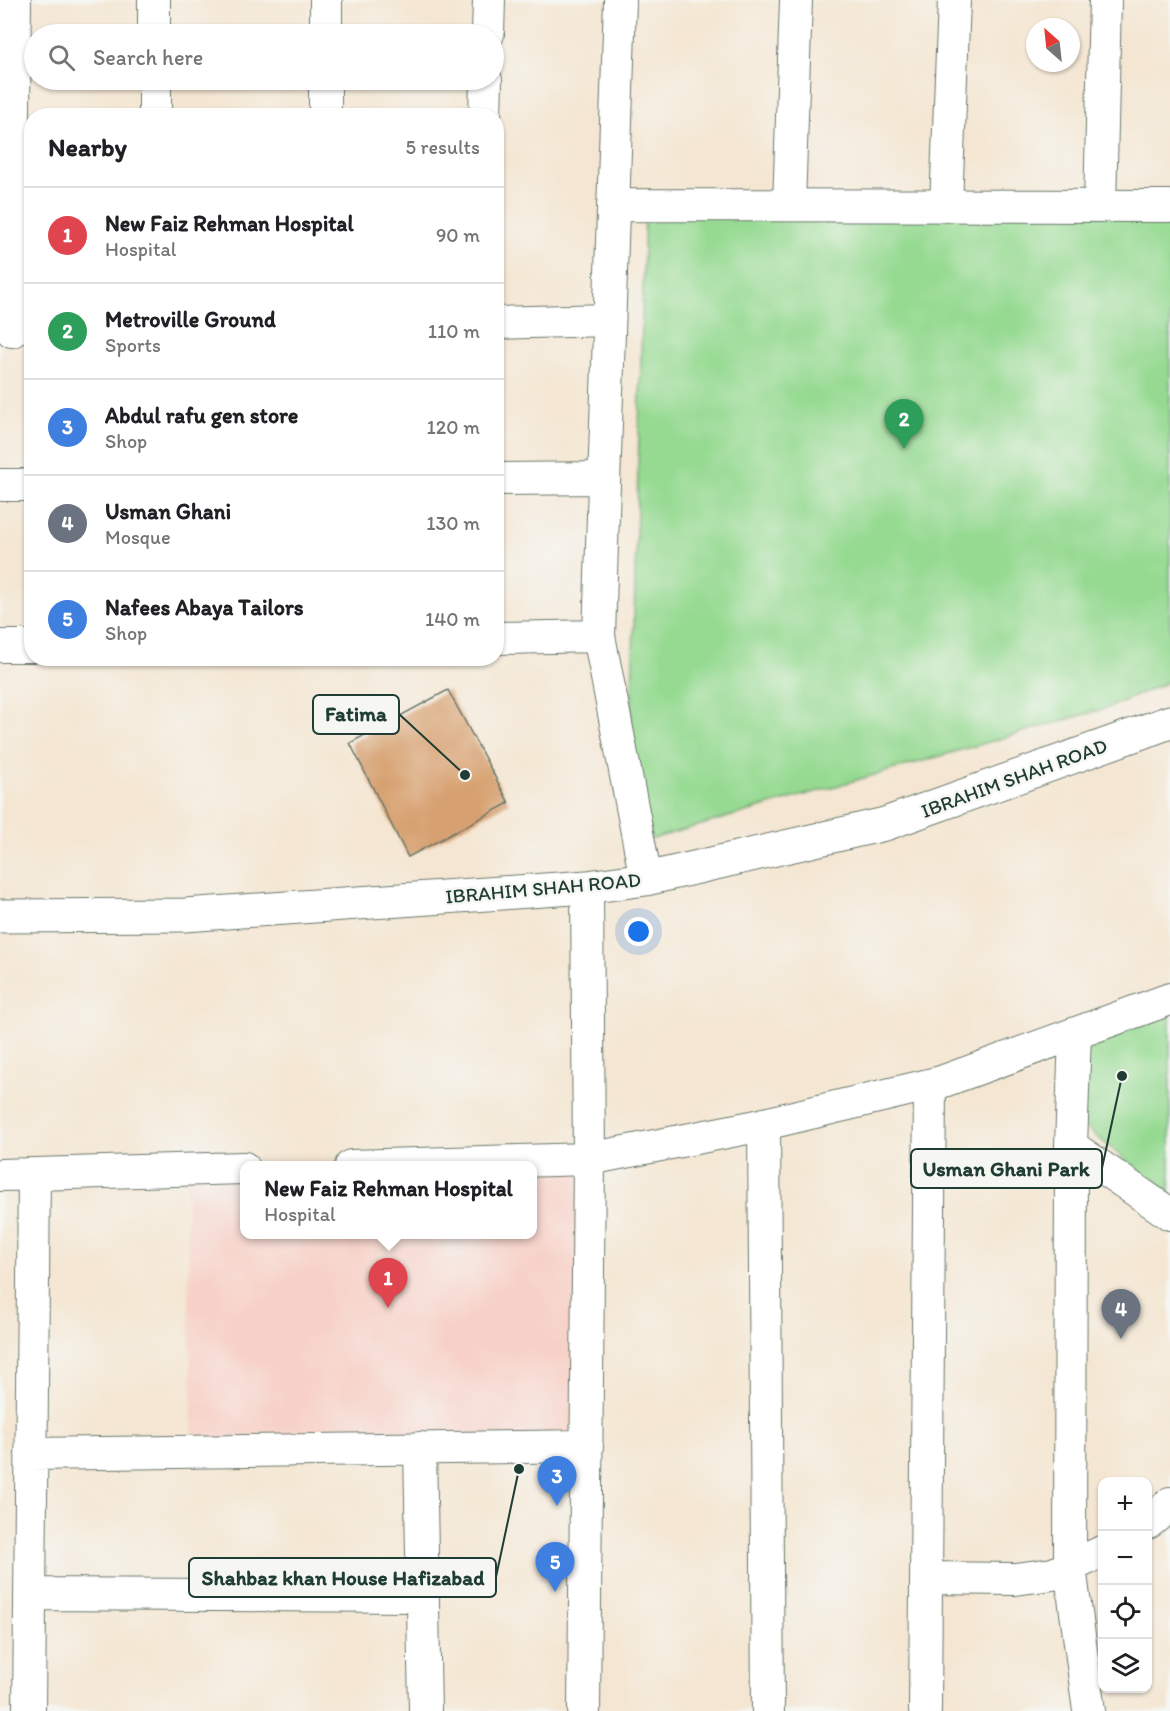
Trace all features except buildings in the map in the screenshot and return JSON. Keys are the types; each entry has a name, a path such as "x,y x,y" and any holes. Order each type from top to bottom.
{"street":[{"path":"15,0 15,331"},
{"path":"154,0 154,24"},
{"path":"326,0 326,24"},
{"path":"488,24 489,0"},
{"path":"620,0 599,636 646,879"},
{"path":"789,206 796,0"},
{"path":"946,206 954,0"},
{"path":"1100,206 1106,0"},
{"path":"154,90 155,108"},
{"path":"325,90 325,108"},
{"path":"485,108 486,90"},
{"path":"613,205 1170,206"},
{"path":"504,323 609,321"},
{"path":"504,479 604,478"},
{"path":"0,485 24,485"},
{"path":"504,639 599,636"},
{"path":"0,646 24,646"},
{"name":"IBRAHIM SHAH ROAD","path":"0,916 185,915 587,887 646,879 885,824 1170,722"},
{"path":"585,1711 589,1159 587,887"},
{"path":"521,1161 589,1159 765,1124 930,1084 1170,999"},
{"path":"1075,1034 1071,1146 1070,1567 1089,1711"},
{"path":"925,1711 930,1084"},
{"path":"765,1124 768,1711"},
{"path":"1071,1146 1170,1214"},
{"path":"0,1174 240,1168"},
{"path":"28,1711 34,1174"},
{"path":"31,1454 587,1446"},
{"path":"420,1448 425,1711"},
{"path":"1152,1520 1170,1503"},
{"path":"926,1578 1015,1579 1053,1574 1098,1554"},
{"path":"30,1594 423,1596"}],"shaded area":[{"path":"589,1159 587,1446 193,1452 186,1170 240,1168 240,1239 537,1239 537,1165"}],"green space":[{"path":"645,207 1170,216 1170,681 1110,707 628,846"},
{"path":"1170,999 1170,1196 1074,1118 1075,1034"}],"place":[{"name":"Metroville Ground","path":"904,449"},
{"name":"Fatima","path":"465,775"},
{"name":"Usman Ghani Park","path":"1122,1076"},
{"name":"New Faiz Rehman Hospital","path":"388,1308"},
{"name":"Usman Ghani","path":"1121,1339"},
{"name":"Shahbaz khan House Hafizabad","path":"519,1469"},
{"name":"Abdul rafu gen store","path":"557,1506"},
{"name":"Nafees Abaya Tailors","path":"555,1592"}]}
